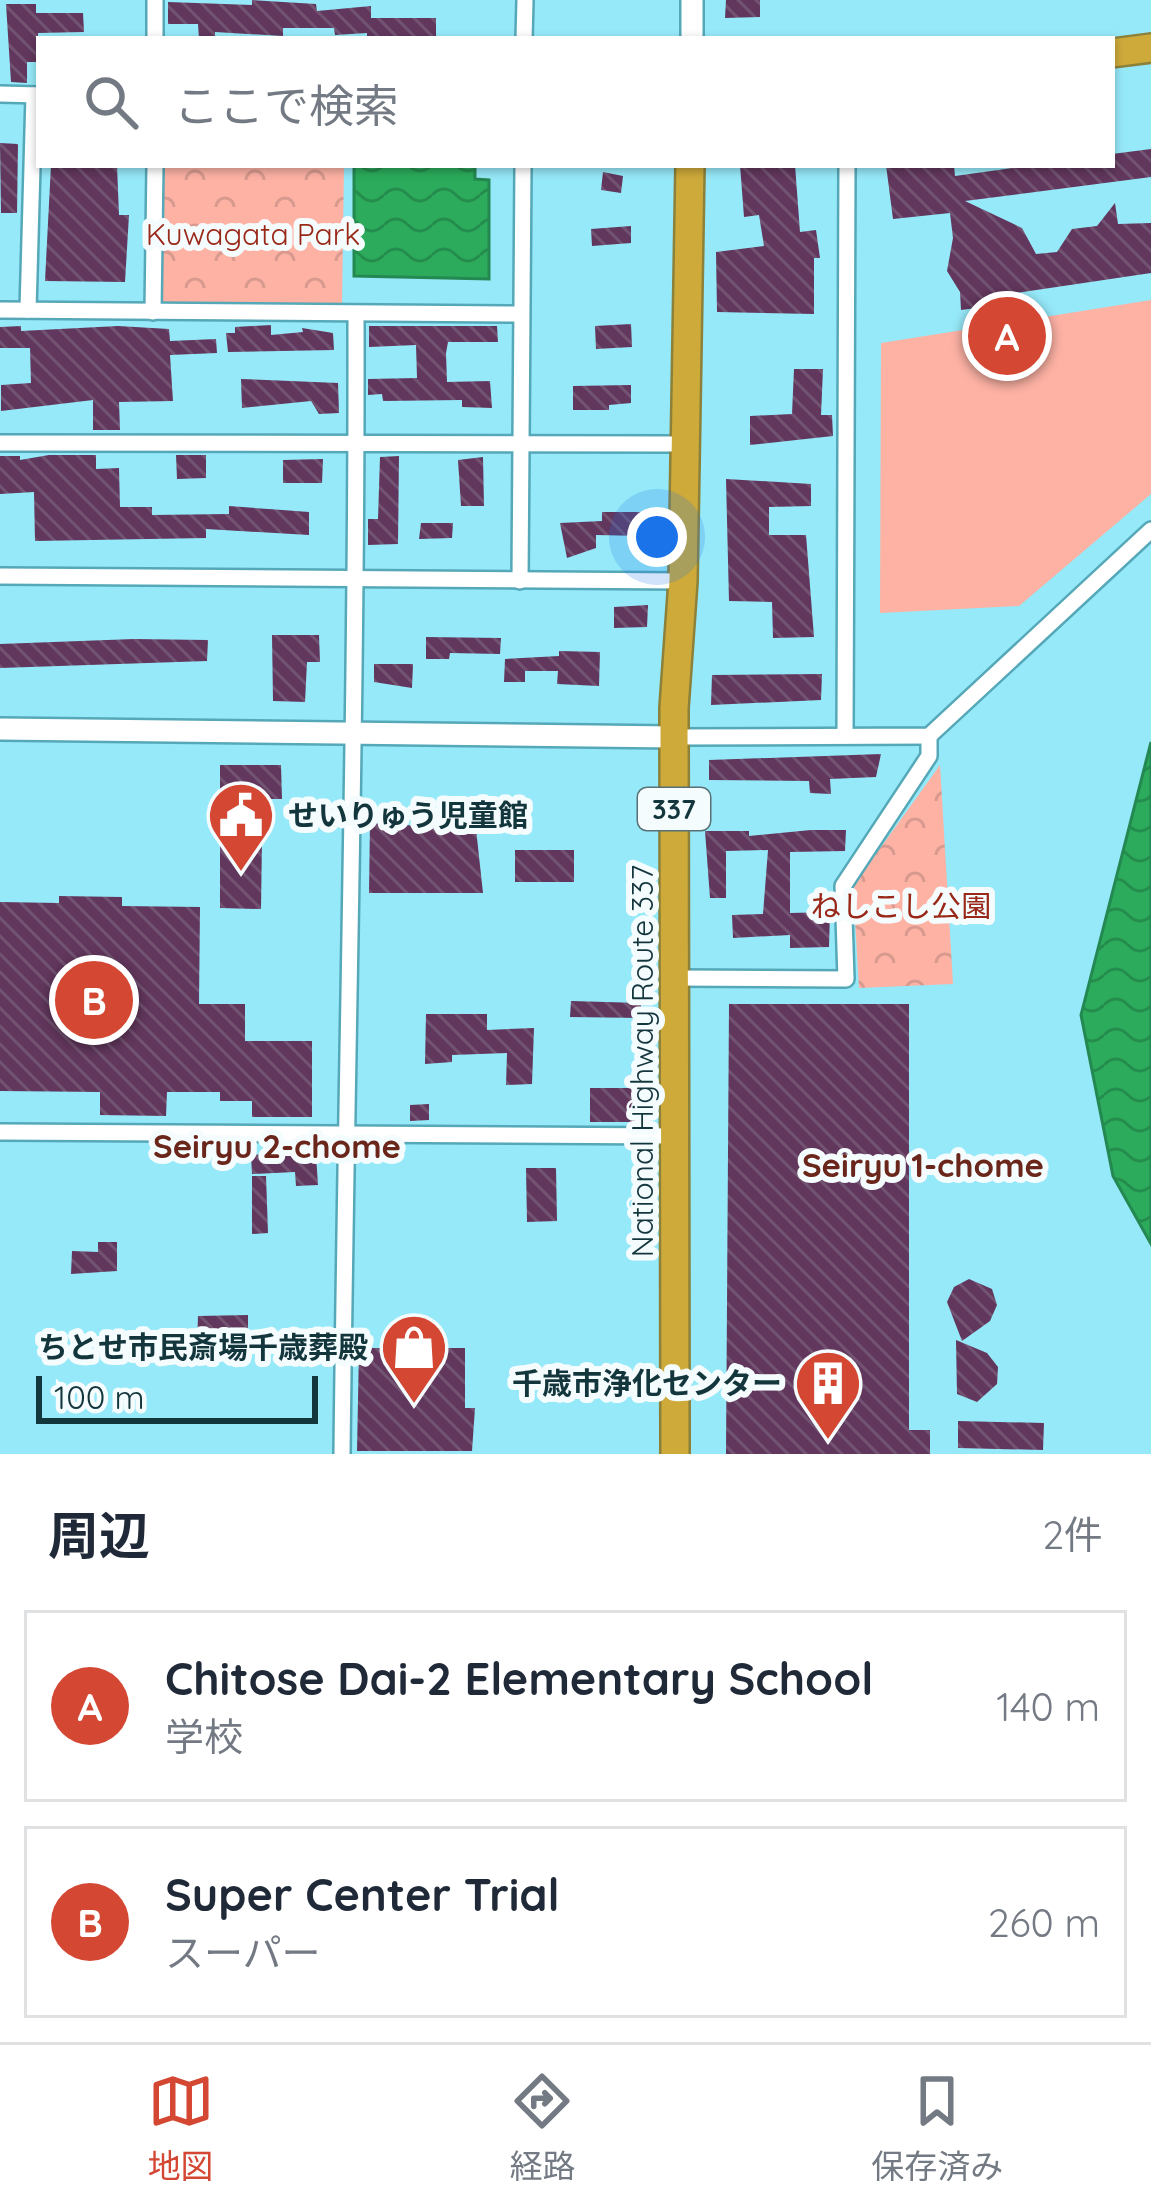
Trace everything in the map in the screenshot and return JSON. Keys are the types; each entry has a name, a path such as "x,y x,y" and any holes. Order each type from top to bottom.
{"highway":[{"path":"1115,53 1151,48"},
{"name":"National Highway Route 337","path":"675,1454 674,737 683,581 690,168"}],"street":[{"path":"155,0 155,36"},
{"path":"524,36 525,0"},
{"path":"692,0 692,36"},
{"path":"0,94 36,94 28,310"},
{"path":"153,312 154,168"},
{"path":"520,581 523,168"},
{"path":"844,736 847,168"},
{"path":"0,310 521,314"},
{"path":"342,1454 349,736 357,580 356,314"},
{"path":"0,443 685,444"},
{"path":"0,728 349,736 929,736 1151,530"},
{"path":"0,576 683,581"},
{"path":"675,978 846,979 843,886 929,756 929,736"},
{"path":"0,1132 675,1136"}],"green space":[{"name":"Kuwagata Park","path":"164,168 344,168 342,304 162,302"},
{"path":"1151,300 1151,494 1019,606 880,613 881,343"},
{"name":"ねしこし公園","path":"940,765 953,984 859,988 853,886"}],"water":[{"path":"354,168 475,168 475,179 489,180 489,279 354,276"},
{"path":"1151,742 1151,1244 1113,1176 1081,1015"}],"building":[{"path":"252,0 316,4 317,11 371,6 371,18 436,18 436,36 335,35 334,28 283,28 283,36 215,32 215,36 199,36 198,24 168,24 168,2 252,5"},
{"path":"726,0 760,0 760,17 725,18"},
{"path":"6,4 36,4 36,13 83,13 84,32 38,33 36,62 27,62 27,83 11,82"},
{"path":"0,143 18,144 17,213 1,213"},
{"path":"1151,149 1151,177 965,201 1022,228 1036,254 1057,252 1072,229 1097,226 1115,203 1118,224 1151,223 1151,273 983,298 984,307 961,310 960,292 947,271 953,238 950,213 893,219 886,168 954,168 955,176 1012,168 1115,168 1115,154"},
{"path":"51,168 117,168 119,215 129,215 125,282 45,281"},
{"path":"740,168 795,168 800,232 816,230 820,258 814,258 814,314 717,312 716,252 764,246 759,215 744,217"},
{"path":"603,172 623,176 621,193 601,190"},
{"path":"631,226 631,243 592,246 591,229"},
{"path":"631,324 632,347 596,349 595,326"},
{"path":"271,325 271,335 303,332 302,328 333,333 334,350 228,352 226,333 235,333 235,327"},
{"path":"21,326 21,331 118,326 169,329 170,341 216,339 217,353 170,355 173,401 119,402 120,430 93,430 93,400 1,411 1,385 31,383 30,348 0,348 0,327"},
{"path":"369,326 497,326 498,342 448,342 446,353 447,382 490,381 492,408 462,407 462,400 383,401 382,394 368,395 368,379 417,378 416,345 369,347"},
{"path":"794,369 823,369 821,415 832,415 833,436 750,445 750,416 792,414"},
{"path":"241,379 338,383 339,413 319,414 311,401 242,408"},
{"path":"631,385 631,403 609,405 609,410 573,410 573,386"},
{"path":"96,455 96,469 119,468 120,507 152,507 152,515 229,514 229,506 309,512 309,535 206,529 206,538 35,541 34,492 0,494 0,456 20,456 20,460"},
{"path":"176,455 206,455 206,478 177,479"},
{"path":"399,456 398,544 368,545 368,519 378,519 380,457"},
{"path":"483,457 484,506 461,506 458,460"},
{"path":"323,459 322,483 283,483 283,460"},
{"path":"726,479 811,484 811,506 769,507 769,535 806,535 814,637 773,638 772,602 729,601"},
{"path":"602,512 641,512 642,536 596,535 596,548 567,558 560,523 602,521"},
{"path":"421,523 453,523 452,538 419,539"},
{"path":"648,605 647,627 614,628 614,607"},
{"path":"272,635 319,635 320,662 307,662 305,702 273,701"},
{"path":"426,637 501,638 500,654 450,653 449,659 426,659"},
{"path":"208,640 207,661 0,668 0,644"},
{"path":"559,651 600,652 599,686 557,684 558,671 525,671 525,682 504,682 505,659 559,656"},
{"path":"374,664 413,664 412,688 374,682"},
{"path":"822,674 821,700 711,705 712,675"},
{"path":"881,754 876,777 830,779 831,794 810,793 809,781 709,780 709,760"},
{"path":"220,765 281,765 282,799 250,799 250,810 220,810"},
{"path":"370,823 476,829 483,893 369,893"},
{"path":"846,830 845,851 790,852 790,913 830,912 829,947 790,948 790,935 733,938 732,915 763,914 768,850 726,851 726,898 710,898 705,831 749,831 749,836"},
{"name":"せいりゅう児童館","path":"220,839 262,839 261,909 220,908"},
{"path":"515,850 574,850 574,882 515,882"},
{"path":"59,896 122,897 122,906 200,907 199,1004 245,1004 245,1041 312,1041 312,1117 252,1117 252,1101 220,1101 220,1092 167,1092 166,1116 100,1115 100,1092 0,1091 0,902 59,903"},
{"path":"571,1001 641,1003 641,1018 570,1017"},
{"path":"729,1004 909,1004 909,1430 930,1430 930,1454 726,1454"},
{"path":"426,1014 487,1014 487,1030 534,1028 532,1084 506,1085 507,1053 452,1055 452,1062 425,1064"},
{"path":"590,1088 646,1088 645,1116 637,1122 590,1122"},
{"path":"429,1104 429,1120 410,1121 410,1105"},
{"path":"251,1155 316,1155 318,1185 296,1186 295,1172 252,1174"},
{"path":"526,1168 556,1168 557,1221 527,1222"},
{"path":"252,1176 266,1176 268,1233 252,1234"},
{"path":"98,1242 117,1242 117,1271 71,1274 72,1251 98,1252"},
{"path":"969,1279 992,1289 997,1305 990,1321 962,1341 947,1302 954,1287"},
{"path":"248,1315 248,1345 197,1346 198,1316"},
{"path":"956,1340 987,1353 998,1367 997,1384 977,1402 957,1394"},
{"path":"359,1348 465,1348 465,1408 475,1408 472,1451 357,1451"},
{"path":"958,1421 1044,1423 1043,1450 958,1448"}],"place":[{"name":"Chitose Dai-2 Elementary School","path":"1007,336"},
{"name":"せいりゅう児童館","path":"241,874"},
{"name":"Super Center Trial","path":"94,1000"},
{"name":"ちとせ市民斎場千歳葬殿","path":"414,1406"},
{"name":"千歳市浄化センター","path":"828,1442"}],"district":[{"name":"Seiryu 2-chome","path":"277,1145"},
{"name":"Seiryu 1-chome","path":"923,1164"}]}
